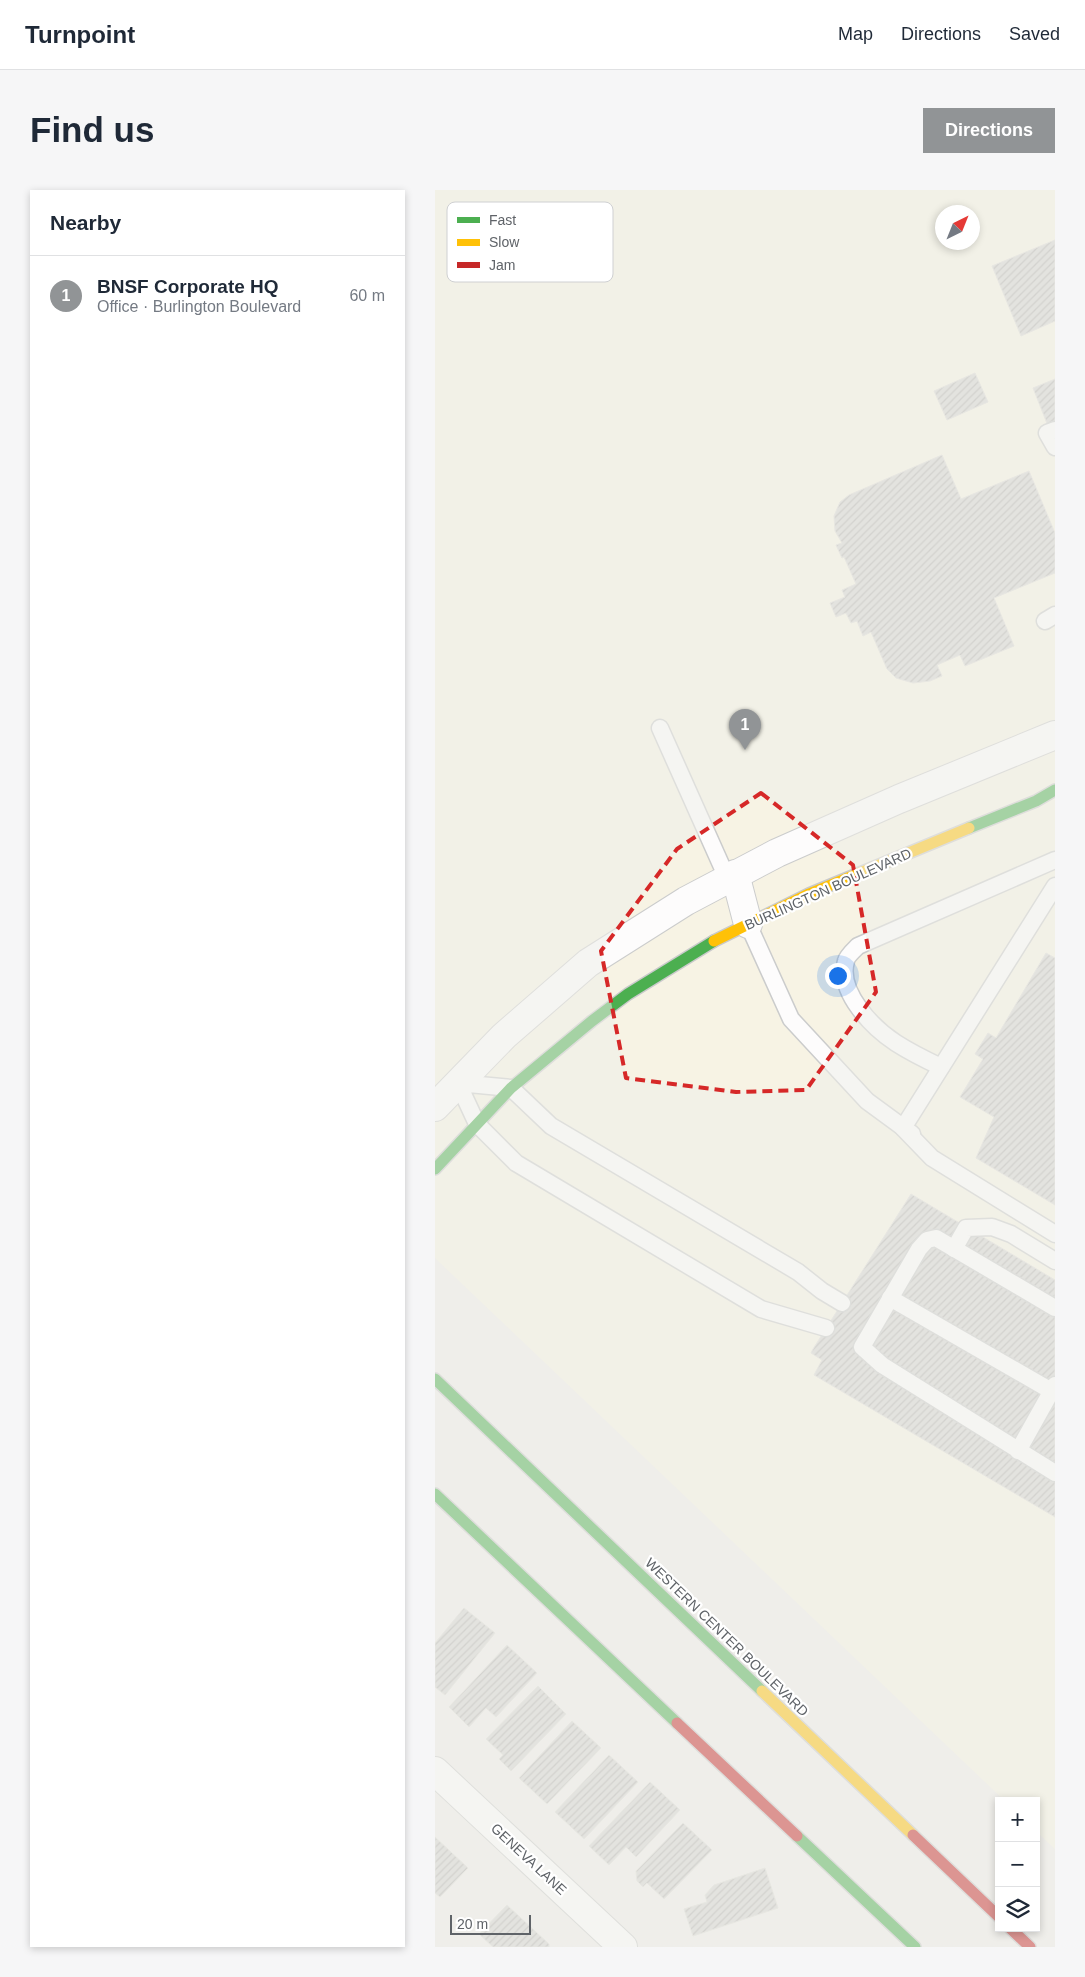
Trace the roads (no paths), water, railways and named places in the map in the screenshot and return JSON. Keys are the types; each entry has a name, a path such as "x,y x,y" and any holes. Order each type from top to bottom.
{"main road":[{"name":"BURLINGTON BOULEVARD","path":"435,1169 511,1088 592,1021 628,994 716,940 809,894 1036,801 1055,790"},
{"name":"WESTERN CENTER BOULEVARD","path":"435,1380 995,1913"},
{"path":"435,1494 915,1947"},
{"path":"1014,1932 1030,1947"}],"street":[{"path":"435,1107 505,1036 588,963 686,901 777,853 890,803 1055,735"},
{"path":"731,876 748,924"},
{"name":"GENEVA LANE","path":"435,1771 623,1947"}],"lane":[{"path":"1055,430 1047,433 1055,447"},
{"path":"660,728 731,876"},
{"path":"941,1067 895,1043 869,1020 850,995 845,977 846,960 858,946 1055,860"},
{"path":"903,1128 1055,886"},
{"path":"748,924 791,1019 867,1101 945,1158 1055,1224"},
{"path":"458,1083 511,1088 551,1126 798,1272 822,1291 842,1303"},
{"path":"458,1083 477,1124 517,1163 761,1309 826,1328"},
{"path":"903,1128 932,1158 1055,1234"},
{"path":"955,1249 966,1228 992,1227 1011,1234 1055,1260"},
{"path":"1055,1308 935,1238 927,1240 919,1248 861,1347 883,1365 1055,1473"},
{"path":"890,1298 1054,1389 1018,1451"}],"place":[{"name":"BNSF Corporate HQ","path":"745,750"}]}
